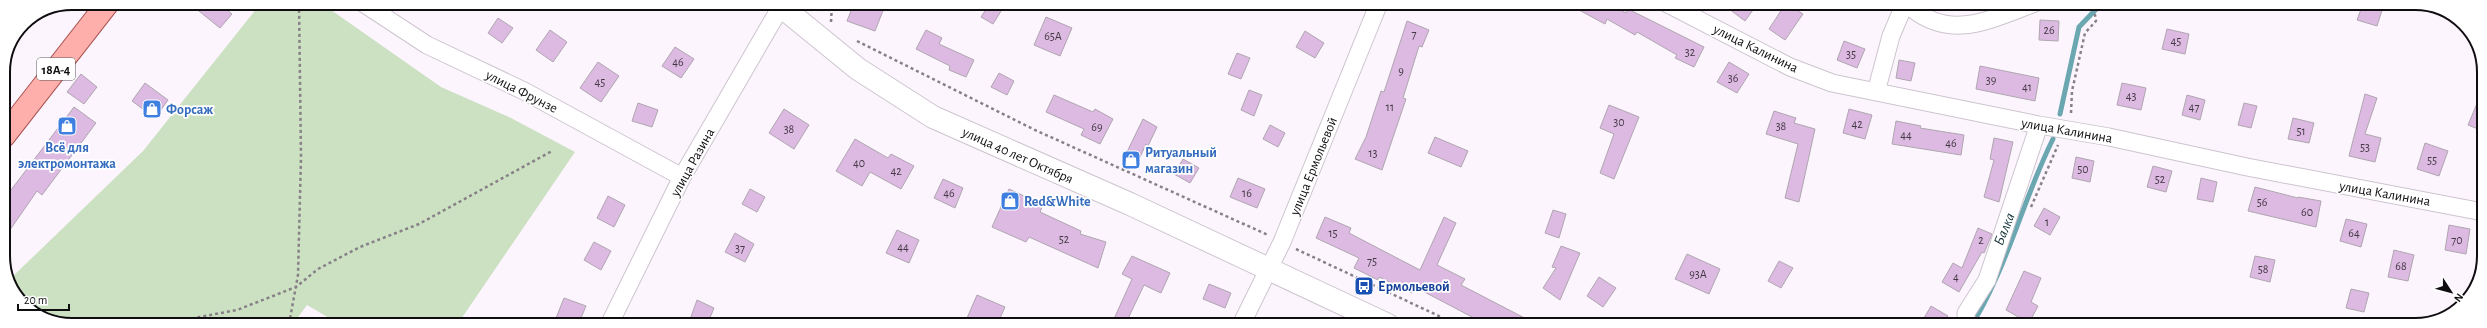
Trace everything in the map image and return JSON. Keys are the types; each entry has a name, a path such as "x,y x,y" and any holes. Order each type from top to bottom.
{"main road":[{"name":"18А-4","path":"10,128 103,10"}],"street":[{"name":"улица Фрунзе","path":"374,10 427,45 524,91 682,177"},
{"name":"улица Разина","path":"612,318 682,177 777,10"},
{"name":"улица 40 лет Октября","path":"787,10 858,69 932,117 1130,204 1373,318"},
{"name":"улица Ермольевой","path":"1245,318 1282,242 1376,10"},
{"name":"улица Калинина","path":"1680,10 1790,67 1832,83 2039,125 2109,137 2247,167 2477,211"},
{"path":"1876,92 1891,36 1903,10"},
{"path":"1913,10 1918,15 1936,24 1956,26 1986,21 2018,10"},
{"path":"1967,318 1987,280 2039,125"}],"path":[{"path":"289,318 296,287 301,157 298,10"},
{"path":"831,29 832,10"},
{"path":"2094,10 2096,21"},
{"path":"850,38 1034,130 1282,242 1443,318"},
{"path":"194,318 237,310 296,287 318,269 360,248 419,224 552,151"}],"green space":[{"path":"255,10 331,10 441,87 511,118 575,152 462,318 329,318 307,305 297,318 72,318 56,316 37,308 25,297 18,287 14,276 143,151"}],"building":[{"path":"198,10 227,10 232,14 220,28"},
{"path":"851,10 883,10 875,31 847,21"},
{"path":"986,10 1002,10 993,24 981,17"},
{"path":"1579,10 1621,10 1626,13 1628,10 1630,10 1704,47 1694,67 1675,58 1677,55 1637,32 1635,35 1607,19 1605,24"},
{"path":"1730,10 1753,10 1745,21"},
{"path":"1781,10 1797,10 1803,14 1785,40 1769,29"},
{"path":"2361,10 2382,10 2377,26 2357,20"},
{"path":"1046,17 1072,28 1060,56 1034,45"},
{"path":"498,18 513,28 502,43 488,33"},
{"path":"2040,20 2059,21 2058,41 2039,40"},
{"path":"1407,21 1429,30 1422,47 1419,46 1403,98 1406,99 1382,170 1355,159 1366,137 1381,91 1384,92"},
{"path":"2167,29 2189,34 2185,54 2162,49"},
{"path":"550,30 567,42 553,62 536,50"},
{"path":"926,30 942,38 939,44 974,60 966,77 949,70 950,66 916,49"},
{"path":"1305,31 1324,43 1315,58 1296,47"},
{"path":"1844,41 1865,49 1857,68 1837,60"},
{"path":"675,47 694,59 681,78 662,66"},
{"path":"1237,53 1250,58 1241,79 1228,74"},
{"path":"1899,60 1915,63 1911,81 1896,78"},
{"path":"598,62 619,76 601,102 580,88"},
{"path":"1729,62 1749,74 1737,93 1717,82"},
{"path":"1980,66 2039,78 2035,101 1976,89"},
{"path":"999,73 1014,81 1007,95 991,87"},
{"path":"81,74 97,87 84,104 67,92"},
{"name":"Форсаж","path":"145,83 168,100 155,118 132,101"},
{"path":"2122,83 2146,88 2141,110 2117,105"},
{"path":"1249,90 1262,95 1254,116 1241,110"},
{"path":"2365,94 2377,98 2365,134 2381,138 2375,162 2349,156"},
{"path":"1054,95 1093,112 1095,109 1113,119 1100,144 1081,135 1084,129 1046,112"},
{"path":"2187,95 2205,100 2200,120 2182,115"},
{"path":"638,103 658,110 652,127 632,121"},
{"path":"2244,103 2257,106 2251,128 2238,125"},
{"path":"2477,103 2477,129 2468,125"},
{"path":"1609,105 1639,117 1614,179 1600,173 1614,134 1600,128"},
{"path":"74,107 96,123 42,195 37,191 10,230 10,189 11,190"},
{"path":"784,109 809,125 794,149 769,133"},
{"path":"1849,109 1872,115 1865,139 1843,133"},
{"path":"1774,111 1796,118 1794,123 1815,129 1799,202 1785,198 1798,144 1766,134"},
{"path":"2293,118 2314,123 2309,143 2288,139"},
{"path":"1143,119 1157,127 1148,146 1146,144 1136,166 1123,160"},
{"path":"1896,121 1921,126 1920,128 1964,135 1961,155 1892,144"},
{"path":"1270,125 1285,133 1278,147 1263,139"},
{"path":"1435,137 1468,151 1461,167 1428,153"},
{"path":"1994,138 2013,142 1999,202 1984,197 1994,160 1990,159"},
{"path":"855,139 888,158 891,154 914,166 901,189 870,172 862,186 836,171"},
{"path":"2425,143 2448,151 2439,176 2417,169"},
{"path":"2076,157 2094,161 2090,182 2072,178"},
{"path":"1183,159 1199,168 1190,183 1174,174"},
{"path":"2153,166 2172,171 2166,192 2147,187"},
{"path":"1238,178 1265,189 1257,208 1230,197"},
{"path":"2201,178 2217,182 2213,202 2197,199"},
{"path":"943,179 963,188 955,208 934,198"},
{"path":"2255,187 2298,198 2321,201 2316,227 2248,211"},
{"path":"750,189 765,197 757,212 742,204"},
{"path":"1009,189 1043,205 1040,212 1081,231 1080,234 1106,242 1098,268 1029,237 1026,242 992,227"},
{"path":"608,196 625,205 614,227 597,218"},
{"path":"2044,208 2060,217 2050,235 2034,226"},
{"path":"1553,210 1566,214 1559,238 1545,233"},
{"path":"1325,217 1351,228 1349,233 1420,270 1444,217 1456,223 1437,265 1465,279 1461,285 1525,318 1472,318 1415,287 1412,293 1379,277 1378,280 1354,268 1359,258 1316,238"},
{"path":"2346,219 2367,224 2361,247 2340,241"},
{"path":"2449,225 2470,229 2466,254 2445,250"},
{"path":"1978,228 1992,234 1984,253 1982,252 1959,292 1942,282 1953,263 1962,268"},
{"path":"897,230 919,240 909,263 886,253"},
{"path":"735,233 754,244 745,262 725,252"},
{"path":"594,242 611,251 601,270 584,260"},
{"path":"1561,246 1580,253 1560,300 1543,288 1556,268 1552,267"},
{"path":"2394,250 2414,255 2408,281 2388,277"},
{"path":"1687,254 1720,269 1709,294 1675,279"},
{"path":"1132,256 1170,273 1161,293 1144,285 1128,318 1114,318 1132,279 1122,274"},
{"path":"2255,256 2275,260 2270,282 2250,277"},
{"path":"1779,261 1793,268 1781,288 1768,281"},
{"path":"2024,271 2041,278 2031,302 2038,306 2032,318 2020,318 2006,310"},
{"path":"1599,277 1616,288 1603,307 1587,296"},
{"path":"1209,284 1231,293 1225,308 1203,299"},
{"path":"2351,289 2369,293 2364,312 2346,308"},
{"path":"977,295 1005,307 1000,318 967,318"},
{"path":"564,298 586,306 581,318 556,318"},
{"path":"697,300 714,308 710,318 691,318"},
{"path":"1931,306 1948,316 1947,318 1924,318"}],"waterway":[{"name":"Балка","path":"2060,114 2079,27 2095,10"},
{"name":"Балка","path":"1976,318 1997,276 2053,139"}],"place":[{"name":"Форсаж","path":"152,109"},
{"name":"Всё для электромонтажа","path":"67,126"},
{"name":"Ритуальный магазин","path":"1131,160"},
{"name":"Red&White","path":"1010,201"},
{"name":"Ермольевой","path":"1364,286"}]}
